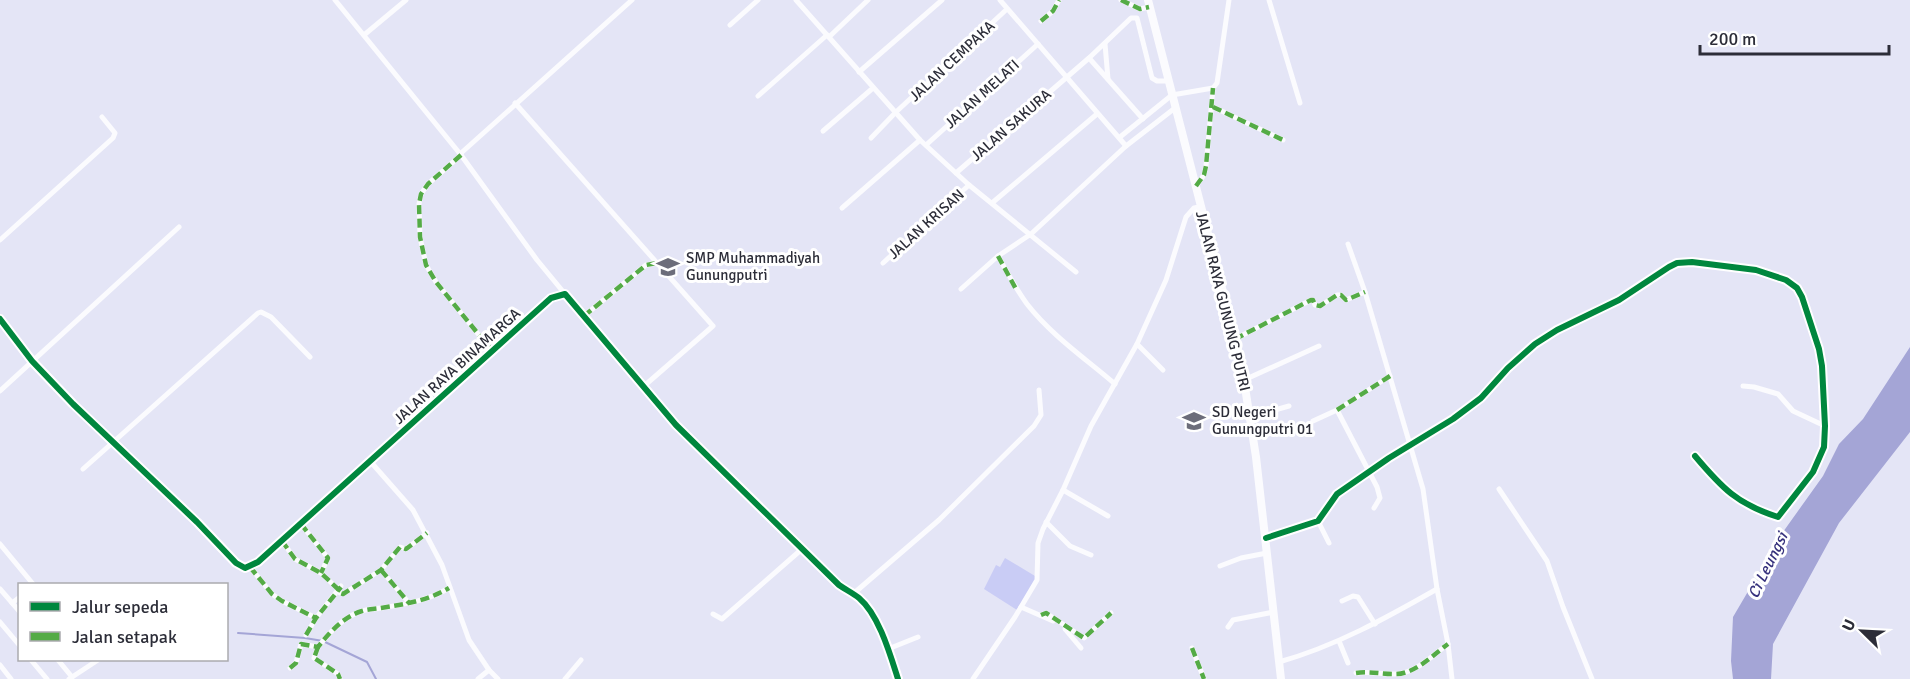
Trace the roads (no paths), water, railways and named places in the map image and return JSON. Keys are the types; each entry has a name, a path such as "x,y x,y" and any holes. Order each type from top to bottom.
{"main road":[{"name":"JALAN RAYA GUNUNG PUTRI","path":"1150,11 1244,381 1268,553 1281,679"}],"street":[{"path":"335,0 461,154 537,260 676,425 839,585 868,608 888,649 898,679"},
{"path":"364,35 406,0"},
{"path":"492,351 436,282 426,265 420,237 421,194 428,184 515,103 632,0"},
{"path":"730,25 758,0"},
{"path":"806,0 798,3 920,140 969,185 1076,272"},
{"path":"758,96 868,0"},
{"path":"859,72 942,0"},
{"path":"1000,0 1126,146"},
{"path":"1041,21 1053,11 1059,0"},
{"path":"1121,0 1150,11 1139,26"},
{"path":"1196,186 1204,176 1206,166 1213,88 1217,83 1229,0"},
{"path":"1269,0 1300,103"},
{"name":"JALAN CEMPAKA","path":"871,138 1007,9"},
{"name":"JALAN SAKURA","path":"956,172 1105,44 1127,21 1150,11"},
{"path":"1137,18 1152,78 1167,81"},
{"name":"JALAN MELATI","path":"926,145 1038,44"},
{"path":"1105,44 1108,81"},
{"path":"1089,58 1143,119"},
{"path":"823,131 873,88"},
{"path":"1120,137 1172,95 1213,88"},
{"path":"515,103 713,326 644,386"},
{"path":"1213,106 1283,140"},
{"path":"961,289 998,256 1031,234 1126,146 1175,108"},
{"path":"992,203 1097,114"},
{"path":"0,240 113,138 115,133 102,117"},
{"path":"842,208 920,140"},
{"name":"JALAN KRISAN","path":"883,263 969,185"},
{"path":"973,679 1037,580 1038,543 1046,522 1063,490 1091,426 1137,344 1166,280 1185,217 1194,208 1199,207"},
{"path":"0,391 179,226"},
{"path":"1348,244 1365,292 1423,489 1452,679"},
{"path":"998,256 1016,289 1029,306 1071,347 1115,384"},
{"path":"1266,538 1318,521 1337,494 1453,419 1481,398 1508,368 1535,344 1557,330 1619,300 1669,267 1685,262 1756,270 1777,276 1797,288 1806,305 1819,349 1823,381 1824,447 1813,472 1778,517 1731,495 1721,487 1695,456"},
{"path":"584,316 646,265 657,263"},
{"path":"1235,339 1311,300 1315,305 1320,306 1337,295 1341,295 1346,300 1365,292"},
{"name":"JALAN RAYA BINAMARGA","path":"250,567 282,541 551,298 565,294"},
{"path":"83,468 258,313 261,312 271,317 310,357"},
{"path":"0,319 32,362 197,522 236,563 245,568 250,567 272,594 282,602 316,618"},
{"path":"1137,344 1163,370"},
{"path":"1244,381 1319,346"},
{"path":"1312,421 1337,410 1390,376"},
{"path":"1743,386 1778,394 1793,411 1825,426"},
{"path":"853,594 939,520 1034,426 1041,415 1039,390"},
{"path":"1250,417 1289,406"},
{"path":"1337,410 1380,496 1374,508"},
{"path":"370,461 413,510 427,533 442,565 469,640 489,670 498,679"},
{"path":"1499,489 1547,561 1563,607 1593,679"},
{"path":"1063,490 1108,516"},
{"path":"1318,521 1329,543"},
{"path":"1046,522 1070,546 1091,555"},
{"path":"301,524 328,558 321,573"},
{"path":"282,541 296,559 321,573 340,588 340,593 345,594 381,570 400,547 406,549 427,533"},
{"path":"0,544 31,583"},
{"path":"713,614 722,619 802,549"},
{"path":"1220,566 1241,558 1268,553"},
{"path":"381,570 409,603"},
{"path":"306,635 316,618 340,588"},
{"path":"340,679 338,674 314,658 321,643 337,626 356,613 428,598 449,588"},
{"path":"0,589 18,610"},
{"path":"1279,662 1339,641 1375,624 1437,589"},
{"path":"1342,601 1353,596 1358,597 1375,624"},
{"path":"12,603 18,598"},
{"path":"1021,607 1041,615 1068,632 1081,648"},
{"path":"1228,627 1233,620 1274,612"},
{"path":"1041,615 1046,613 1084,638 1111,613"},
{"path":"0,622 18,644"},
{"path":"888,649 918,637"},
{"path":"1339,641 1348,663"},
{"path":"290,668 296,663 301,644 321,643"},
{"path":"1356,673 1369,671 1396,675 1404,673 1422,664 1448,644"},
{"path":"1192,648 1204,679"},
{"path":"565,679 581,660"},
{"path":"32,661 44,678"},
{"path":"59,661 71,678 95,661"},
{"path":"0,665 11,679"},
{"path":"478,679 489,670"},
{"path":"570,673 577,679"}],"water":[{"name":"Ci Leungsi","path":"1910,347 1910,432 1839,523 1773,644 1771,679 1733,679 1731,661 1733,617 1783,532 1823,476 1839,444 1863,419"}],"waterway":[{"path":"238,633 323,641 367,662 376,679"}],"place":[{"name":"SMP Muhammadiyah Gunungputri","path":"668,267"},
{"name":"SD Negeri Gunungputri 01","path":"1194,421"}]}
